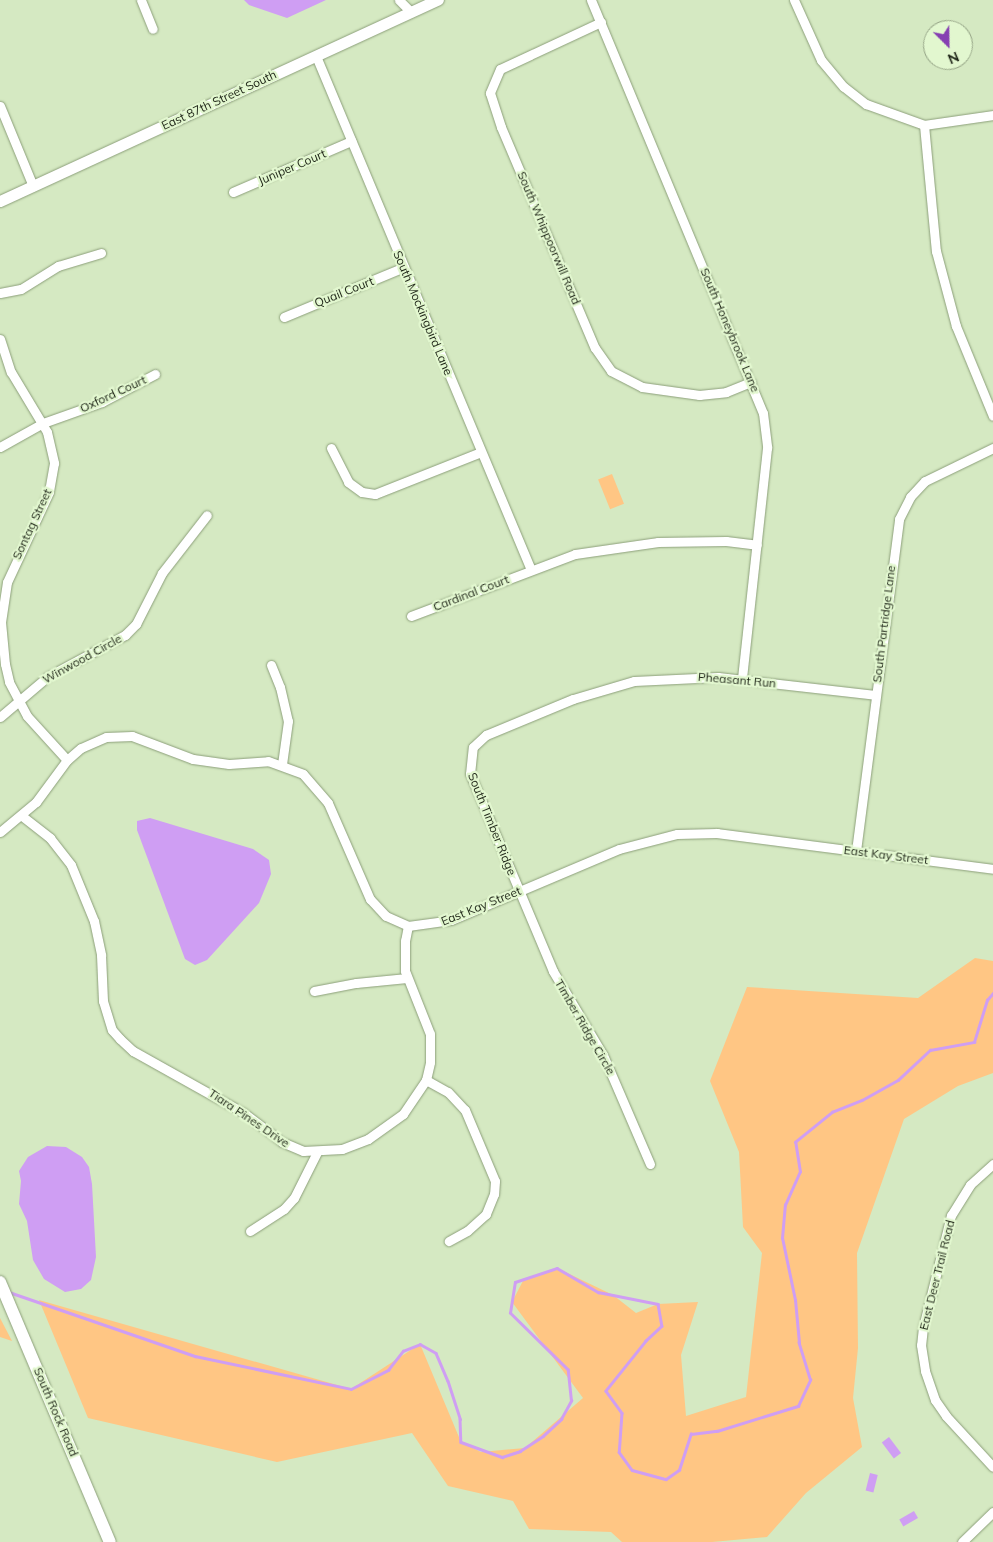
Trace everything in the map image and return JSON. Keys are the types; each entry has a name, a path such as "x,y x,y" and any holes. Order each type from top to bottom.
{"main road":[{"name":"South Rock Road","path":"0,1282 110,1542"}],"street":[{"path":"141,0 153,29"},
{"path":"399,0 411,12"},
{"path":"410,0 411,12"},
{"name":"East 87th Street South","path":"0,202 438,0"},
{"name":"South Honeybrook Lane","path":"592,0 763,413 767,448 742,679"},
{"path":"794,0 821,60 844,87 866,104 924,125 993,115"},
{"name":"South Whippoorwill Road","path":"601,22 504,66 492,83 492,104 595,348 611,371 642,388 699,395 726,392 751,382"},
{"name":"South Mockingbird Lane","path":"316,56 531,570"},
{"path":"0,106 33,186"},
{"path":"924,125 931,226 936,250 956,326 993,416"},
{"name":"Juniper Court","path":"233,192 351,141"},
{"path":"0,293 21,289 58,266 101,253"},
{"name":"Quail Court","path":"284,318 404,268"},
{"name":"Sontag Street","path":"0,339 11,372 43,423 52,448 52,478 14,562 2,600 1,629 5,664 18,700 38,731 67,760"},
{"name":"Oxford Court","path":"0,447 43,423 102,402 155,374"},
{"path":"331,448 348,482 362,492 375,494 481,452"},
{"name":"South Partridge Lane","path":"856,851 896,531 904,506 917,489 934,475 993,448"},
{"name":"Winwood Circle","path":"0,717 47,677 125,635 136,624 162,573 207,514"},
{"name":"Cardinal Court","path":"412,616 575,554 635,544 698,540 757,545"},
{"path":"271,665 283,696 288,721 282,764"},
{"name":"Pheasant Run","path":"470,756 479,741 486,736 573,698 608,688 670,677 742,679 875,695"},
{"path":"0,832 22,816 67,760 94,741 119,736 146,739 175,753 212,763 268,761 282,764 303,774 322,792 370,899 386,916 408,926"},
{"name":"South Timber Ridge","path":"470,756 470,774 519,891"},
{"name":"Tiara Pines Drive","path":"22,816 50,838 71,865 94,921 101,955 103,1001 112,1030 136,1052 244,1113 282,1142 303,1151 316,1152 356,1144 388,1127 412,1104 426,1080 430,1062 430,1034 407,978 404,956 408,926"},
{"name":"East Kay Street","path":"408,926 451,920 619,849 677,834 717,833 993,869"},
{"name":"Timber Ridge Circle","path":"519,891 552,972 603,1055 650,1164"},
{"path":"314,991 356,983 407,978"},
{"path":"426,1080 448,1092 465,1110 495,1181 494,1194 486,1214 467,1231 449,1241"},
{"path":"250,1231 284,1209 294,1198 316,1152"},
{"name":"East Deer Trail Road","path":"993,1164 970,1185 951,1215 923,1327 921,1346 924,1371 935,1400 946,1416 993,1467"},
{"path":"962,1542 993,1512"}],"shaded area":[{"path":"244,0 326,0 287,18 249,5"},
{"path":"612,474 624,504 610,509 598,480"},
{"path":"150,818 253,849 269,860 271,874 259,903 207,960 195,965 185,959 137,830 137,821"},
{"path":"975,958 993,961 993,1073 958,1086 904,1119 857,1253 858,1348 853,1398 862,1447 806,1493 767,1537 712,1542 622,1542 611,1532 529,1529 513,1501 448,1486 412,1433 277,1462 88,1418 39,1300 351,1389 420,1344 461,1442 481,1452 525,1448 583,1398 512,1302 524,1279 557,1268 613,1295 636,1313 658,1304 698,1302 681,1355 686,1416 746,1397 762,1253 743,1227 739,1152 710,1081 747,987 918,998"},
{"path":"47,1146 66,1147 82,1157 89,1167 92,1184 96,1257 91,1280 81,1289 65,1292 44,1279 33,1260 27,1221 19,1204 21,1181 19,1171 28,1157"},
{"path":"0,1318 12,1341 0,1337"},
{"path":"889,1437 901,1453 894,1458 882,1442"},
{"path":"870,1473 878,1475 873,1492 866,1490"},
{"path":"914,1511 918,1518 903,1526 899,1520"}],"waterway":[{"path":"9,1292 195,1356 351,1389 388,1370 403,1351 420,1344 436,1353 448,1381 460,1419 461,1442 502,1457 520,1451 543,1436 561,1419 571,1401 568,1370 510,1313 515,1282 557,1268 598,1292 658,1304 662,1326 646,1341 606,1391 622,1413 619,1452 632,1470 666,1479 679,1470 691,1434 717,1431 798,1406 810,1380 799,1343 795,1300 782,1238 785,1205 800,1172 795,1142 832,1112 862,1100 898,1080 930,1050 974,1042 987,1000 993,993"}]}
